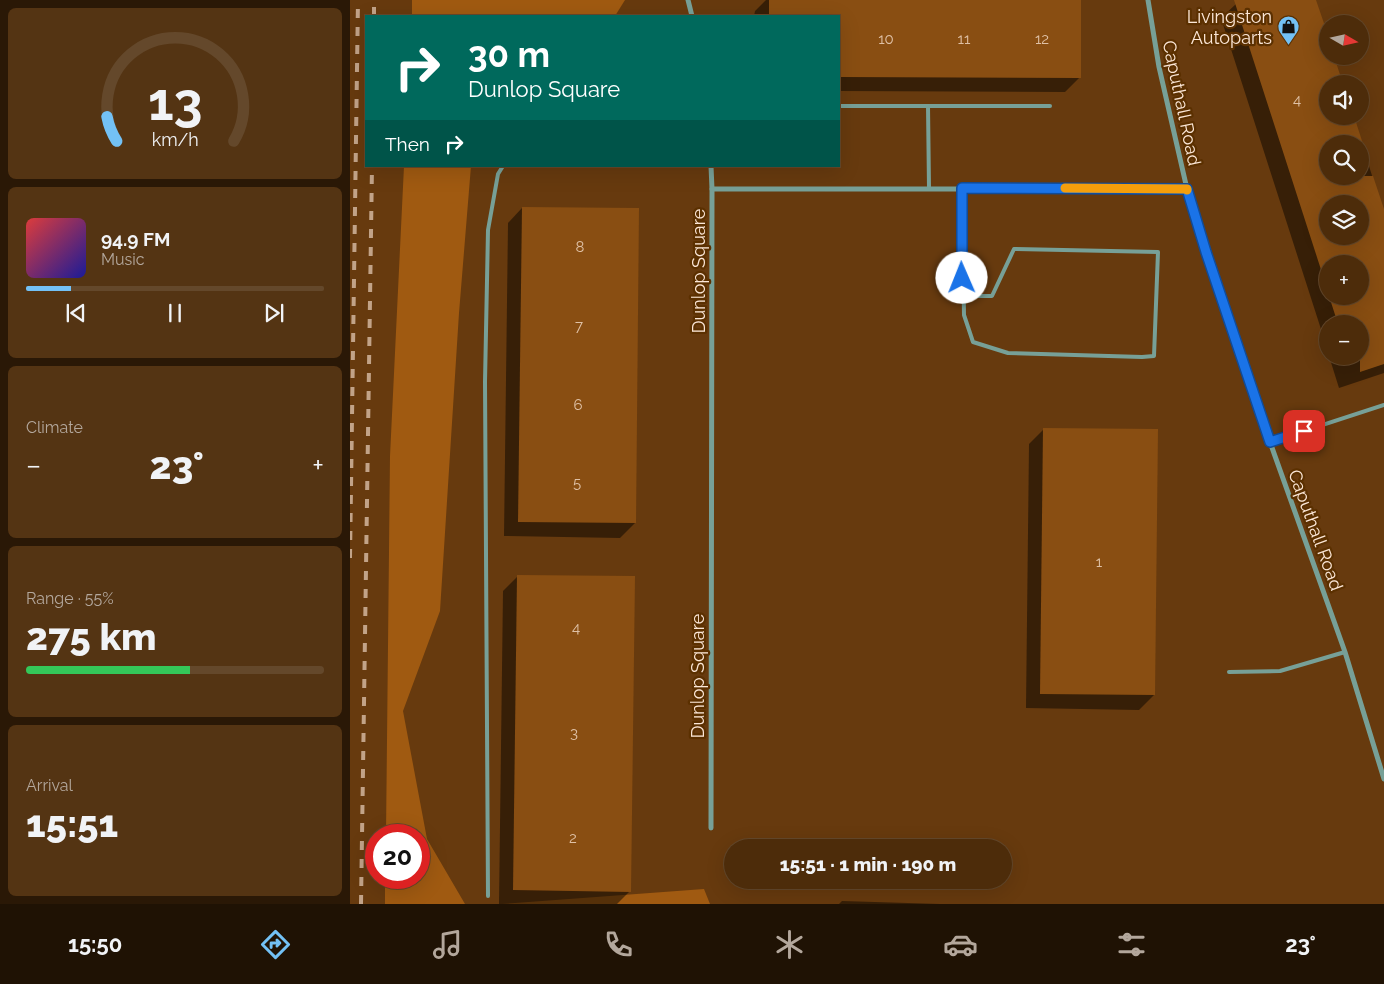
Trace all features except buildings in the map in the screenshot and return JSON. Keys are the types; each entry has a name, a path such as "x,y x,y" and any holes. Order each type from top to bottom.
{"street":[{"path":"688,0 692,15"},
{"name":"Caputhall Road","path":"1148,0 1159,67 1187,189 1206,252 1270,442 1345,652 1384,779"},
{"path":"711,167 712,189"},
{"name":"Dunlop Square","path":"711,828 712,189 1187,189"}],"lane":[{"path":"840,106 1050,106"},
{"path":"928,106 929,188"},
{"path":"488,896 485,382 488,230 498,174 502,167"},
{"path":"962,188 963,296 964,315 973,342 1008,354 1154,356 1158,252 1014,249 992,296 963,296"},
{"path":"1270,442 1384,405"},
{"path":"1229,672 1280,671 1345,652"}],"shaded area":[{"path":"412,0 625,0 616,15 412,15"},
{"path":"404,167 471,167 459,313 440,611 403,711 424,824 386,824 390,456"},
{"path":"430,844 465,904 385,904 385,889 430,889"},
{"path":"704,889 710,904 502,904"}],"railway":[{"path":"350,558 358,0"},
{"path":"374,0 374,15"},
{"path":"361,904 372,167"}],"slow traffic":[{"path":"1065,188 1187,190"}],"place":[{"name":"Livingston Autoparts","path":"1288,45"}],"route":[{"path":"962,278 962,188 1187,189 1206,252 1270,442 1304,431"}]}
